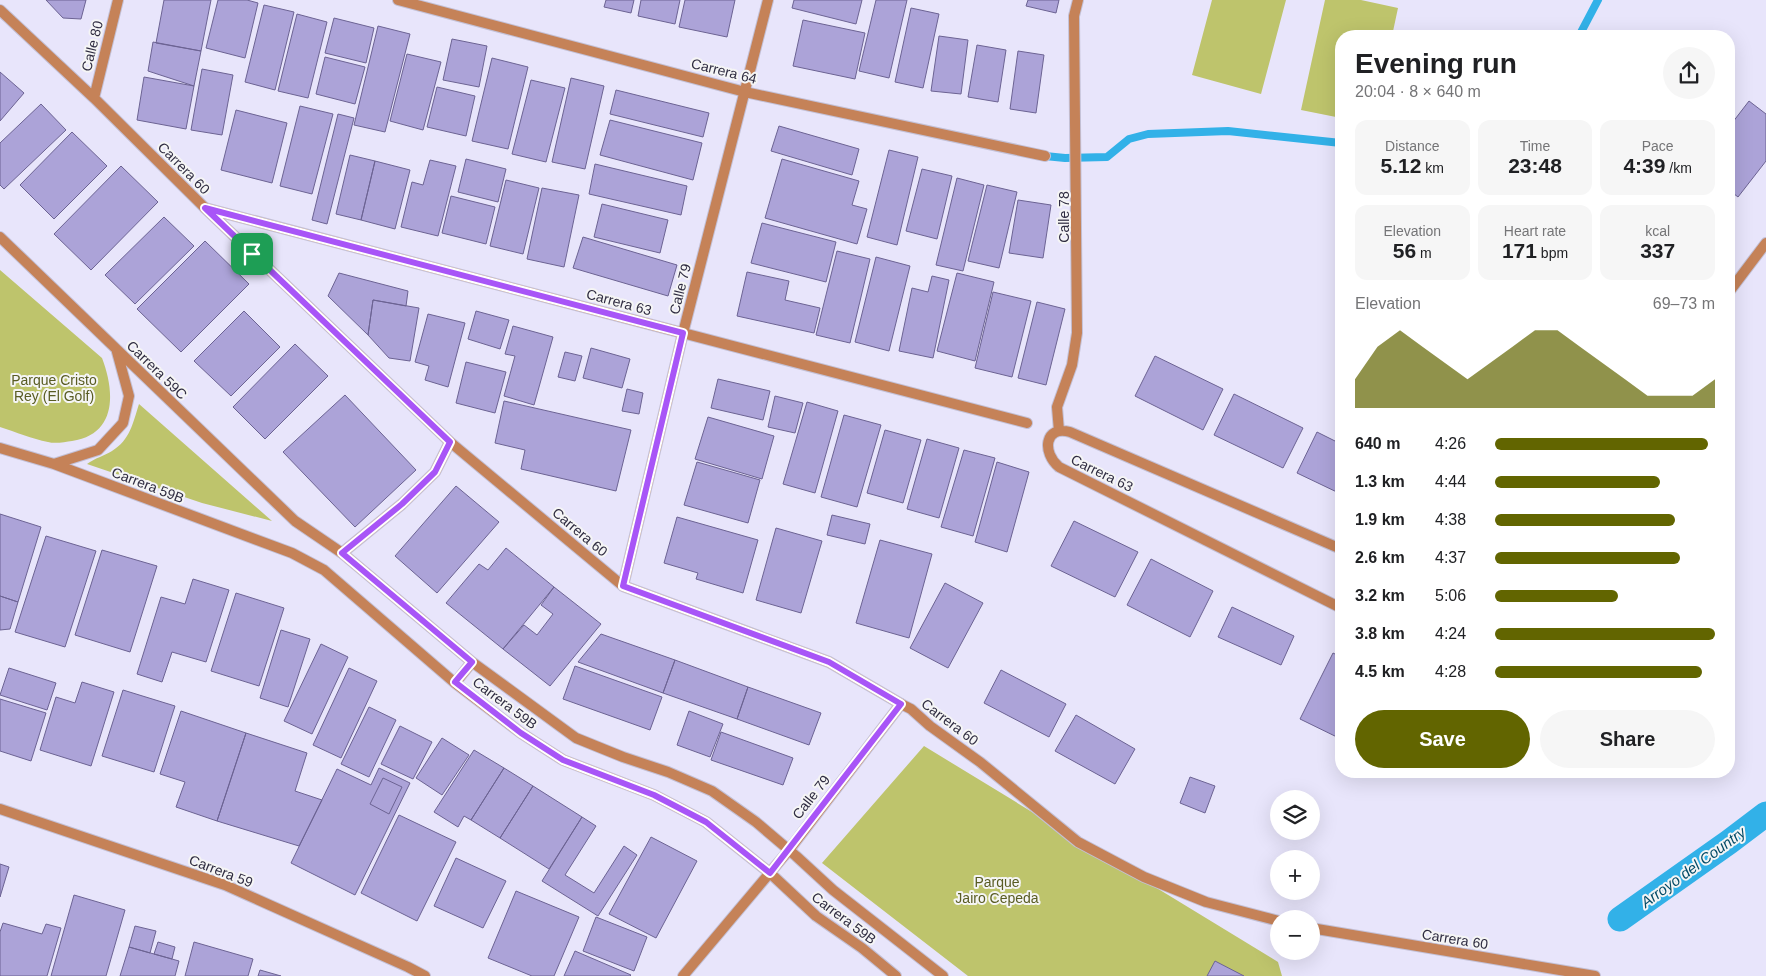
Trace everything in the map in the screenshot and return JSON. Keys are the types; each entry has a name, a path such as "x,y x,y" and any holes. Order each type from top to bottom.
{"street":[{"name":"Calle 80","path":"94,98 118,0"},
{"name":"Carrera 64","path":"398,0 745,92 1046,156"},
{"name":"Calle 79","path":"623,586 683,333 768,0"},
{"name":"Calle 78","path":"1058,431 1057,407 1072,365 1077,333 1074,16 1078,0"},
{"name":"Carrera 60","path":"0,10 94,98 205,208 450,442 623,586 829,662 911,710 980,762 1078,842 1144,877 1206,902 1270,919"},
{"name":"Carrera 63","path":"205,208 1027,423"},
{"name":"Carrera 59C","path":"0,237 295,522"},
{"path":"1735,284 1766,243"},
{"path":"54,464 98,450 123,423 129,396 117,351"},
{"name":"Carrera 63","path":"1335,546 1070,432 1058,431 1049,438 1048,450 1053,462 1058,467 1335,605"},
{"path":"342,553 402,504 435,472 450,442"},
{"name":"Carrera 59B","path":"0,448 54,464 292,553 324,570 455,682 521,733 563,760 654,795 706,822 770,873 816,916 862,948 896,976"},
{"name":"Carrera 59B","path":"295,522 342,553 472,662 576,738 623,757 668,772 712,791 756,822 833,890 943,976"},
{"path":"455,682 472,662"},
{"name":"Calle 79","path":"683,976 789,850 901,704"},
{"name":"Carrera 59","path":"0,809 225,885 425,976"},
{"name":"Carrera 60","path":"1320,930 1595,976"}],"green space":[{"path":"1212,0 1286,0 1261,94 1192,75"},
{"path":"1325,0 1361,0 1398,8 1393,30 1335,30 1335,117 1301,110"},
{"name":"Parque Cristo Rey (El Golf)","path":"0,270 102,358 109,384 109,410 105,421 98,430 87,437 51,443 0,427"},
{"name":"Parque Cristo Rey (El Golf)","path":"139,404 272,521 202,503 87,464 112,451 123,442 130,430"},
{"name":"Parque Jairo Cepeda","path":"924,746 1270,957 1270,960 1278,962 1282,976 968,976 822,863"}],"building":[{"path":"46,0 86,0 81,19 63,18"},
{"path":"164,0 211,0 201,51 156,43"},
{"path":"218,0 247,0 258,3 245,58 206,48"},
{"path":"606,0 634,0 631,13 604,7"},
{"path":"641,0 680,0 675,24 638,16"},
{"path":"685,0 735,0 727,37 679,27"},
{"path":"794,0 862,0 856,24 792,8"},
{"path":"876,0 907,0 889,78 859,71"},
{"path":"1028,0 1059,0 1056,13 1026,6"},
{"path":"264,5 294,12 275,90 245,82"},
{"path":"911,8 939,14 923,88 895,82"},
{"path":"297,14 327,22 308,98 278,91"},
{"path":"334,18 374,28 366,63 325,53"},
{"path":"803,20 865,33 855,79 793,66"},
{"path":"378,26 410,34 385,132 354,125"},
{"path":"939,36 968,40 961,94 931,91"},
{"path":"452,39 487,46 479,87 443,80"},
{"path":"153,42 201,51 194,86 148,71"},
{"path":"977,45 1006,50 998,102 968,97"},
{"path":"1018,51 1044,55 1036,113 1010,109"},
{"path":"407,54 441,62 423,130 390,121"},
{"path":"325,57 365,67 355,104 316,94"},
{"path":"492,58 528,67 508,149 472,141"},
{"path":"202,69 233,75 222,135 191,130"},
{"path":"0,72 24,93 0,121"},
{"path":"144,77 194,86 186,129 137,120"},
{"path":"571,78 604,86 585,169 552,162"},
{"path":"531,80 565,88 546,162 512,154"},
{"path":"437,87 475,96 466,136 427,127"},
{"path":"616,90 709,113 703,137 610,114"},
{"path":"1749,101 1766,114 1766,161 1738,197 1735,195 1735,119"},
{"path":"41,104 66,130 4,189 0,185 0,143"},
{"path":"300,106 333,114 312,194 280,186"},
{"path":"236,110 287,123 272,183 221,170"},
{"path":"338,114 354,118 327,224 312,220"},
{"path":"610,120 702,143 693,180 600,155"},
{"path":"779,126 859,149 852,175 771,151"},
{"path":"72,132 107,166 54,219 20,185"},
{"path":"889,150 918,157 897,245 867,237"},
{"path":"350,155 375,161 361,220 336,214"},
{"path":"466,159 506,169 498,202 458,192"},
{"path":"782,159 859,181 852,205 867,209 857,244 765,218"},
{"path":"430,160 456,166 438,236 401,227 412,182 423,185"},
{"path":"375,161 410,170 395,229 361,220"},
{"path":"595,164 687,186 681,215 589,194"},
{"path":"121,166 158,202 91,270 54,234"},
{"path":"922,169 952,176 937,239 906,231"},
{"path":"957,178 984,185 963,271 936,265"},
{"path":"506,180 539,188 523,254 490,246"},
{"path":"987,185 1017,192 999,268 968,261"},
{"path":"542,188 579,195 564,267 527,259"},
{"path":"451,196 495,207 486,244 442,233"},
{"path":"1018,200 1051,205 1043,258 1009,253"},
{"path":"602,204 668,220 660,253 594,237"},
{"path":"164,217 194,246 135,304 105,275"},
{"path":"762,223 836,242 826,282 751,263"},
{"path":"583,237 677,265 668,296 573,268"},
{"path":"205,241 249,284 181,352 137,309"},
{"path":"837,251 870,259 850,343 816,335"},
{"path":"876,257 910,266 889,351 855,342"},
{"path":"747,272 789,281 785,300 820,308 814,333 737,316"},
{"path":"339,273 408,291 406,306 373,300 368,335 328,296"},
{"path":"957,273 994,282 975,361 937,351"},
{"path":"932,276 949,280 933,358 899,351 912,288 928,292"},
{"path":"993,292 1031,301 1012,377 975,368"},
{"path":"373,300 419,308 410,361 389,358 368,335"},
{"path":"1037,302 1065,309 1046,385 1018,378"},
{"path":"244,311 280,347 231,396 194,361"},
{"path":"476,311 509,320 500,349 468,339"},
{"path":"428,314 465,323 448,387 425,380 429,366 415,362"},
{"path":"513,326 553,337 534,405 504,396 515,356 505,354"},
{"path":"295,344 328,376 265,439 233,407"},
{"path":"591,348 630,359 622,388 583,378"},
{"path":"565,352 582,356 575,381 558,377"},
{"path":"1155,356 1223,389 1203,430 1135,396"},
{"path":"466,362 506,372 495,413 456,403"},
{"path":"718,379 770,391 763,420 711,408"},
{"path":"627,389 643,393 639,414 622,411"},
{"path":"1234,394 1303,428 1283,468 1214,435"},
{"path":"345,395 416,470 355,527 283,452"},
{"path":"775,396 803,403 795,433 768,427"},
{"path":"504,401 631,430 616,491 521,469 525,450 495,443"},
{"path":"807,402 838,411 815,493 783,484"},
{"path":"844,415 881,425 857,507 821,497"},
{"path":"708,417 774,436 762,479 695,459"},
{"path":"885,430 921,440 903,503 867,493"},
{"path":"1317,432 1335,441 1335,491 1297,473"},
{"path":"927,439 959,448 939,518 907,509"},
{"path":"964,450 995,458 973,536 941,527"},
{"path":"697,462 760,480 748,523 684,505"},
{"path":"997,462 1029,472 1007,552 975,542"},
{"path":"456,486 499,522 437,593 395,556"},
{"path":"0,514 41,527 18,602 0,596"},
{"path":"832,515 870,524 865,544 827,535"},
{"path":"677,517 758,540 743,593 696,579 698,573 664,563"},
{"path":"1074,521 1138,552 1115,597 1051,566"},
{"path":"776,528 822,541 801,613 756,600"},
{"path":"46,536 96,551 65,647 15,632"},
{"path":"880,540 932,554 909,638 856,623"},
{"path":"506,548 554,587 503,649 446,603 479,564 488,570"},
{"path":"102,550 157,566 130,652 75,635"},
{"path":"1151,559 1213,591 1190,637 1127,605"},
{"path":"193,579 229,590 206,662 172,652 162,682 137,674 161,597 185,604"},
{"path":"945,583 983,603 948,668 910,648"},
{"path":"554,587 601,624 550,686 503,649 524,625 537,635 553,614 541,605"},
{"path":"236,593 284,608 259,686 211,671"},
{"path":"0,596 18,602 10,629 0,630"},
{"path":"1232,607 1294,636 1281,665 1218,637"},
{"path":"281,630 310,639 288,707 260,698"},
{"path":"601,634 675,660 663,693 578,662"},
{"path":"321,644 348,657 312,734 284,721"},
{"path":"1333,653 1335,654 1335,736 1300,719"},
{"path":"675,660 748,687 737,719 663,693"},
{"path":"575,666 662,697 650,730 563,699"},
{"path":"9,668 56,683 47,710 0,695"},
{"path":"349,668 377,681 341,758 313,745"},
{"path":"1001,670 1066,704 1049,737 984,703"},
{"path":"82,682 114,692 91,766 40,750 56,697 75,703"},
{"path":"748,687 821,713 809,745 737,719"},
{"path":"123,690 175,706 154,772 102,756"},
{"path":"0,699 46,713 31,761 0,751"},
{"path":"369,707 396,720 369,777 341,764"},
{"path":"181,711 246,733 217,821 176,807 185,782 160,774"},
{"path":"689,711 723,724 710,757 677,745"},
{"path":"1076,715 1135,749 1115,784 1055,751"},
{"path":"400,726 432,742 413,779 381,764"},
{"path":"721,732 793,758 783,785 711,760"},
{"path":"246,733 307,753 295,791 322,800 299,846 217,821"},
{"path":"442,738 469,755 442,795 416,778"},
{"path":"474,750 504,768 471,820 464,816 458,827 434,812"},
{"path":"379,768 410,783 355,895 291,863 337,769 371,785"},
{"path":"504,768 533,786 500,838 471,820"},
{"path":"1190,777 1215,786 1205,813 1180,803"},
{"path":"383,778 402,787 389,814 370,804"},
{"path":"533,786 582,817 549,869 500,838"},
{"path":"399,815 456,842 417,921 361,893"},
{"path":"582,817 596,826 565,875 594,893 624,846 637,855 598,916 542,881"},
{"path":"651,837 697,861 656,938 609,914"},
{"path":"456,858 506,881 483,928 434,906"},
{"path":"0,864 9,867 0,897"},
{"path":"516,891 579,917 554,976 532,976 488,958"},
{"path":"74,895 125,910 106,976 51,976"},
{"path":"596,917 647,937 634,971 583,951"},
{"path":"3,923 42,934 46,924 61,928 47,976 0,976 0,932"},
{"path":"135,926 156,931 150,953 129,947"},
{"path":"158,942 175,947 172,959 154,954"},
{"path":"194,942 253,959 248,976 185,976"},
{"path":"129,947 179,961 175,976 120,976"},
{"path":"575,951 631,975 564,976"},
{"path":"1215,961 1244,976 1207,976"},
{"path":"260,970 281,976 258,976"}],"waterway":[{"path":"1582,30 1598,0"},
{"path":"1045,156 1065,158 1107,157 1129,139 1148,134 1228,131 1335,142"},
{"name":"Arroyo del Country","path":"1620,919 1766,814"}],"route":[{"path":"205,208 683,333 623,586 829,662 901,704 770,873 706,822 654,795 563,760 521,733 455,682 472,662 436,634 342,553 402,504 435,472 450,442 252,254 205,208"}]}
